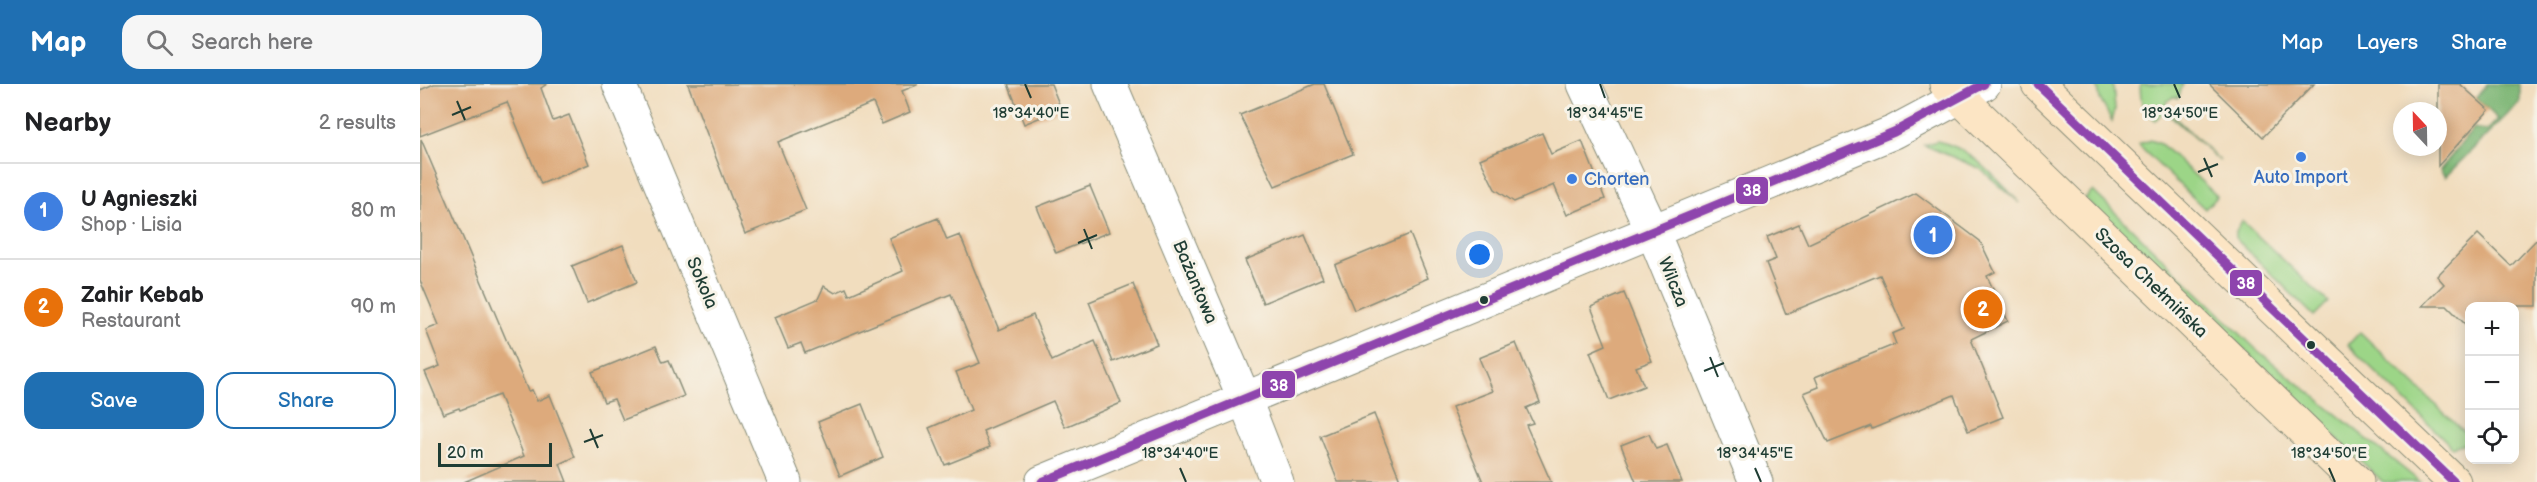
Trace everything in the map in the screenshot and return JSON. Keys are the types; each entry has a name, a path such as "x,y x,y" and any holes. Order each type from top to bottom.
{"main road":[{"path":"2038,84 2454,482"},
{"name":"Szosa Chełmińska","path":"1964,89 2357,482"}],"street":[{"name":"Sokola","path":"619,84 785,482"},
{"name":"Bażantowa","path":"1110,84 1245,399 1277,482"},
{"name":"Wilcza","path":"1584,84 1652,230 1756,482"},
{"path":"1042,482 1894,132 1964,89"}],"green space":[{"path":"2097,84 2113,84 2115,110 2112,121 2100,99"},
{"path":"2140,84 2183,84 2178,98 2173,97 2166,102 2166,109 2220,161 2165,111 2155,120 2150,116 2142,104"},
{"path":"2487,84 2520,84 2520,102 2445,177 2440,170 2474,128 2487,131 2498,119 2476,98"},
{"path":"2150,140 2162,145 2217,196 2205,209 2138,145"},
{"path":"1937,141 1962,150 1983,165 2020,203 1979,168 1924,145"},
{"path":"2093,191 2256,349 2420,482 2383,482 2085,199"},
{"path":"2242,221 2328,302 2314,316 2236,239 2236,231"},
{"path":"2360,332 2465,433 2465,443 2452,447 2348,345"}],"building":[{"path":"434,84 547,84 541,88 553,121 569,115 589,164 541,184 507,102 420,136 420,90"},
{"path":"688,84 917,85 902,91 910,112 882,124 873,103 778,142 806,210 745,234"},
{"path":"1008,84 1051,84 1061,109 1024,124"},
{"path":"1315,84 1324,84 1353,154 1275,186 1240,115"},
{"path":"2209,84 2314,84 2263,137"},
{"path":"2438,84 2460,84 2489,110 2438,166 2438,156 2447,156 2447,102 2438,102"},
{"path":"1542,133 1551,154 1582,141 1605,199 1567,215 1554,185 1514,202 1495,189 1480,159"},
{"path":"421,139 528,391 532,390 537,401 550,395 575,457 560,464 567,482 464,482 524,456 499,395 443,414 425,372 440,366 426,330 439,325 420,280"},
{"path":"1090,186 1109,232 1056,253 1037,207"},
{"path":"1916,193 1980,241 1995,272 1987,276 2008,321 1971,339 2003,417 1968,431 1954,395 1872,429 1871,426 1828,443 1804,393 1819,387 1815,377 1896,344 1892,334 1904,329 1880,275 1786,314 1766,263 1776,259 1767,237 1799,224 1808,244"},
{"path":"938,218 947,240 960,235 999,330 1033,315 1052,361 1095,341 1121,403 1065,427 1053,401 983,431 990,447 945,465 929,428 971,410 956,372 980,363 951,294 805,353 801,343 788,348 775,317 818,299 824,286 835,293 846,288 849,295 903,271 889,238"},
{"path":"1410,234 1428,278 1354,310 1335,265"},
{"path":"2478,234 2511,266 2537,239 2537,306 2519,306 2519,302 2465,302 2465,324 2447,306 2422,306 2444,284 2437,276"},
{"path":"1305,235 1323,278 1263,303 1245,260"},
{"path":"623,245 637,282 587,303 572,266"},
{"path":"1133,284 1157,344 1113,362 1089,302"},
{"path":"1624,293 1652,361 1636,367 1644,386 1609,400 1590,352 1606,345 1591,307"},
{"path":"1516,343 1540,402 1526,408 1533,423 1526,425 1551,482 1483,482 1452,407 1493,391 1479,358"},
{"path":"656,346 663,362 669,360 684,396 623,420 614,399 604,402 592,372"},
{"path":"862,404 883,457 840,476 818,422"},
{"path":"1374,414 1401,482 1338,482 1320,436"},
{"path":"1649,434 1656,449 1667,445 1682,482 1636,482 1621,445"}],"transit line":[{"name":"38","path":"1042,482 1894,132 1984,84"},
{"name":"38","path":"2038,84 2454,482"}],"place":[{"name":"Auto Import","path":"2301,157"},
{"name":"Chorten","path":"1572,179"},
{"name":"U Agnieszki","path":"1933,235"},
{"name":"Zahir Kebab","path":"1983,309"}]}
